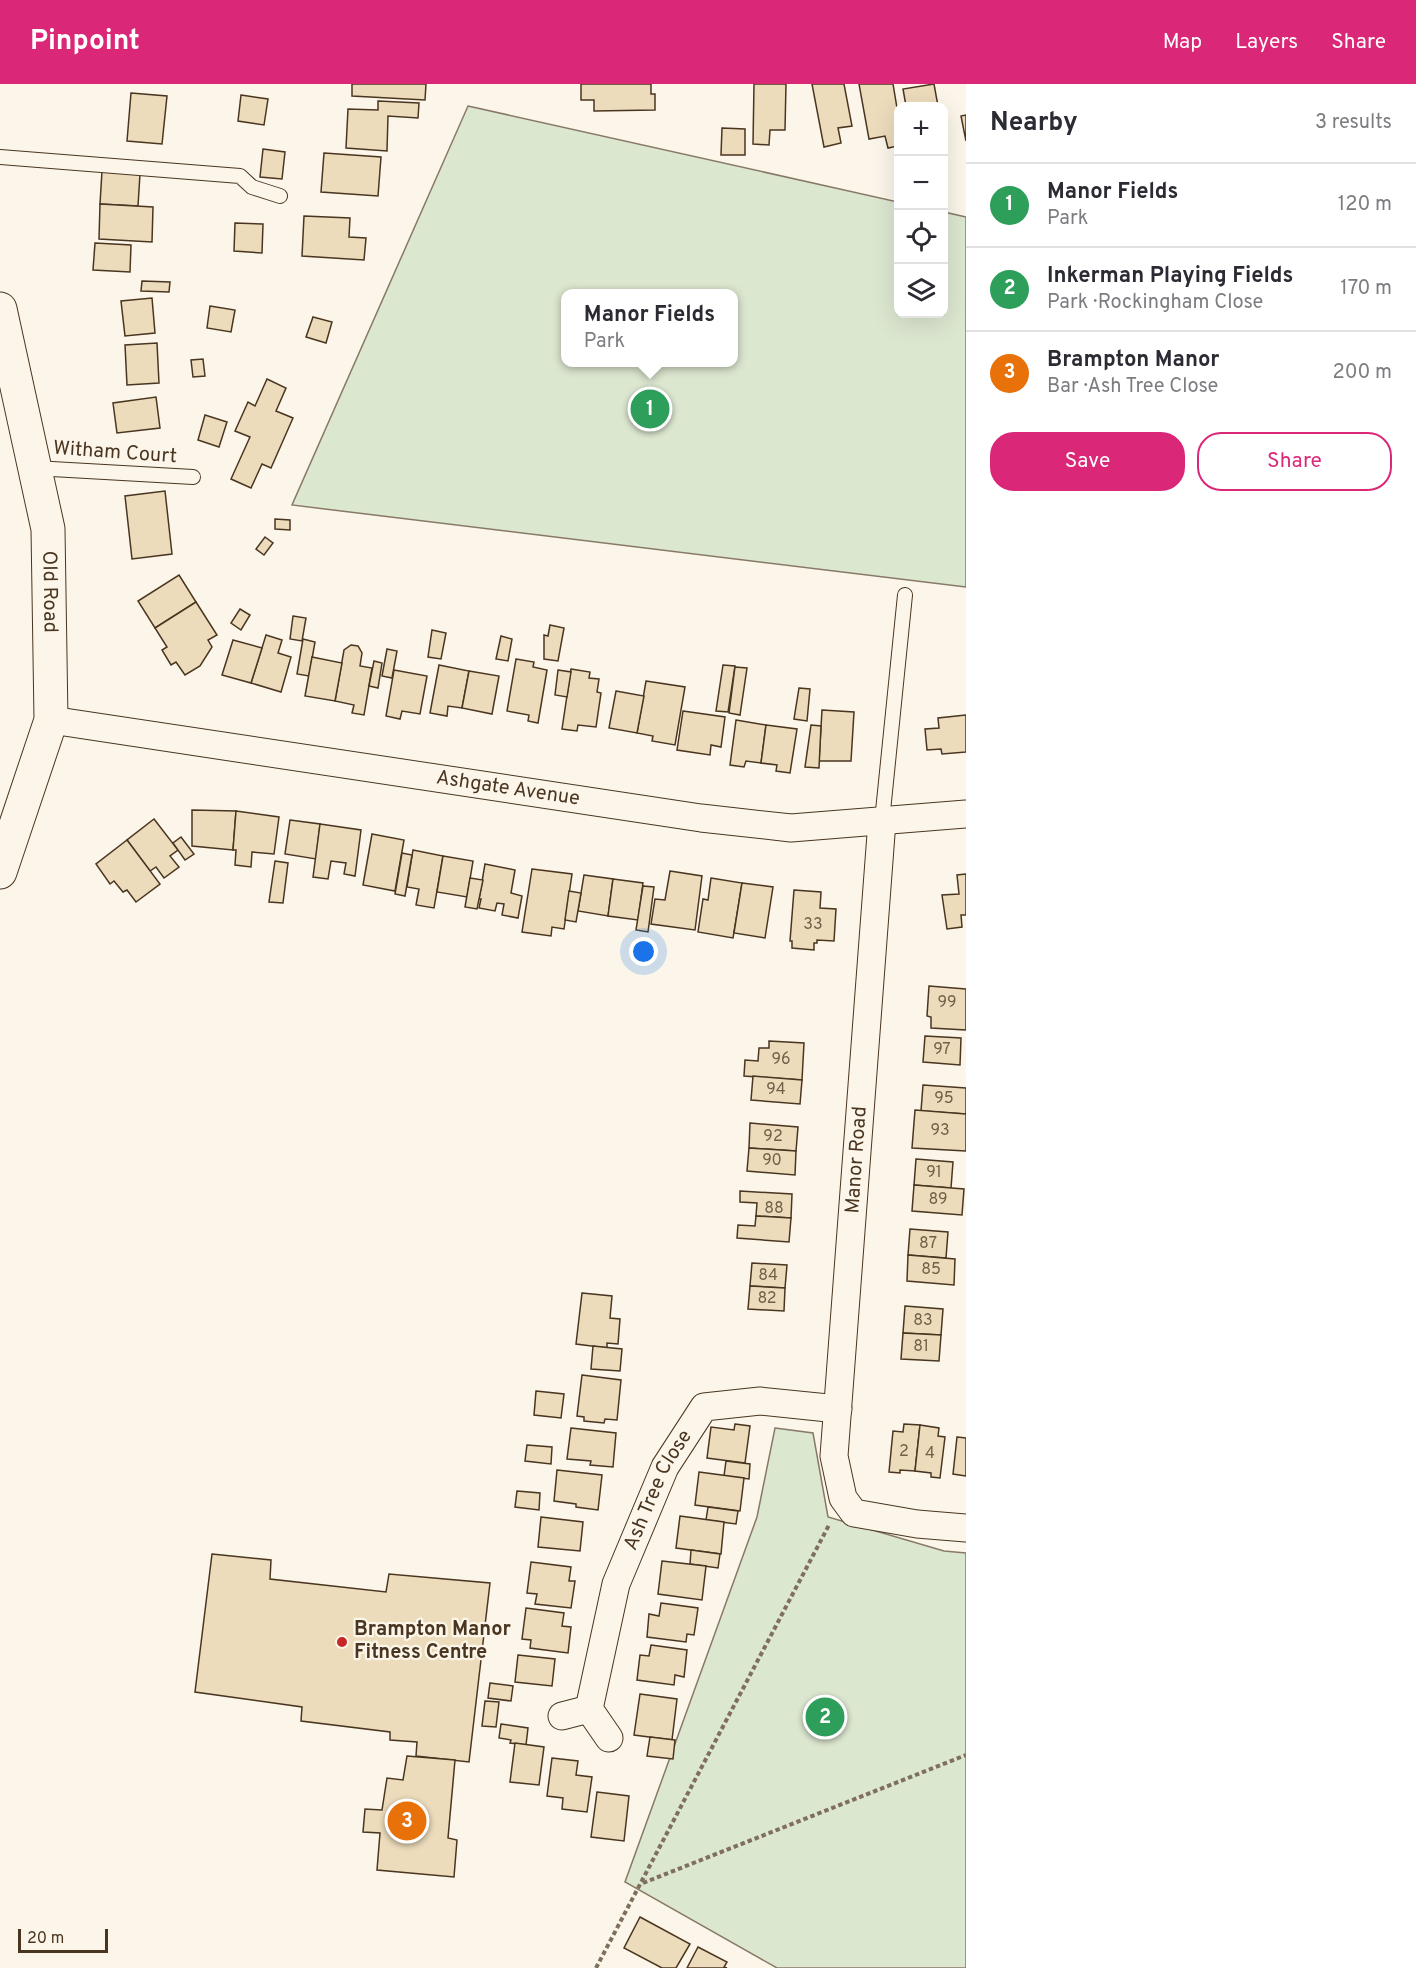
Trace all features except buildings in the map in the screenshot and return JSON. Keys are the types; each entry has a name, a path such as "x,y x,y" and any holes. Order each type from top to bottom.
{"street":[{"name":"Old Road","path":"0,309 48,529 51,720 0,872"},
{"name":"Ashgate Avenue","path":"51,720 701,818 791,828 966,814"},
{"name":"Manor Road","path":"843,1498 834,1456 882,821"},
{"name":"Ash Tree Close","path":"589,1709 616,1584 665,1467 704,1407 760,1401 838,1409"},
{"path":"843,1498 854,1513 917,1524 966,1528"},
{"path":"562,1716 589,1709 609,1738"}],"lane":[{"path":"0,157 240,176 252,187 280,196"},
{"name":"Witham Court","path":"34,468 193,477"},
{"path":"882,821 905,595"}],"path":[{"path":"596,1968 843,1498"},
{"path":"642,1883 966,1755"}],"green space":[{"path":"468,106 894,201 894,318 948,318 948,213 966,217 966,587 292,505"},
{"path":"775,1428 813,1433 828,1517 944,1551 966,1553 966,1968 777,1968 625,1882 757,1517"}],"place":[{"name":"Manor Fields","path":"650,409"},
{"name":"Brampton Manor Fitness Centre","path":"342,1642"},
{"name":"Inkerman Playing Fields","path":"825,1717"},
{"name":"Brampton Manor","path":"407,1821"}]}
